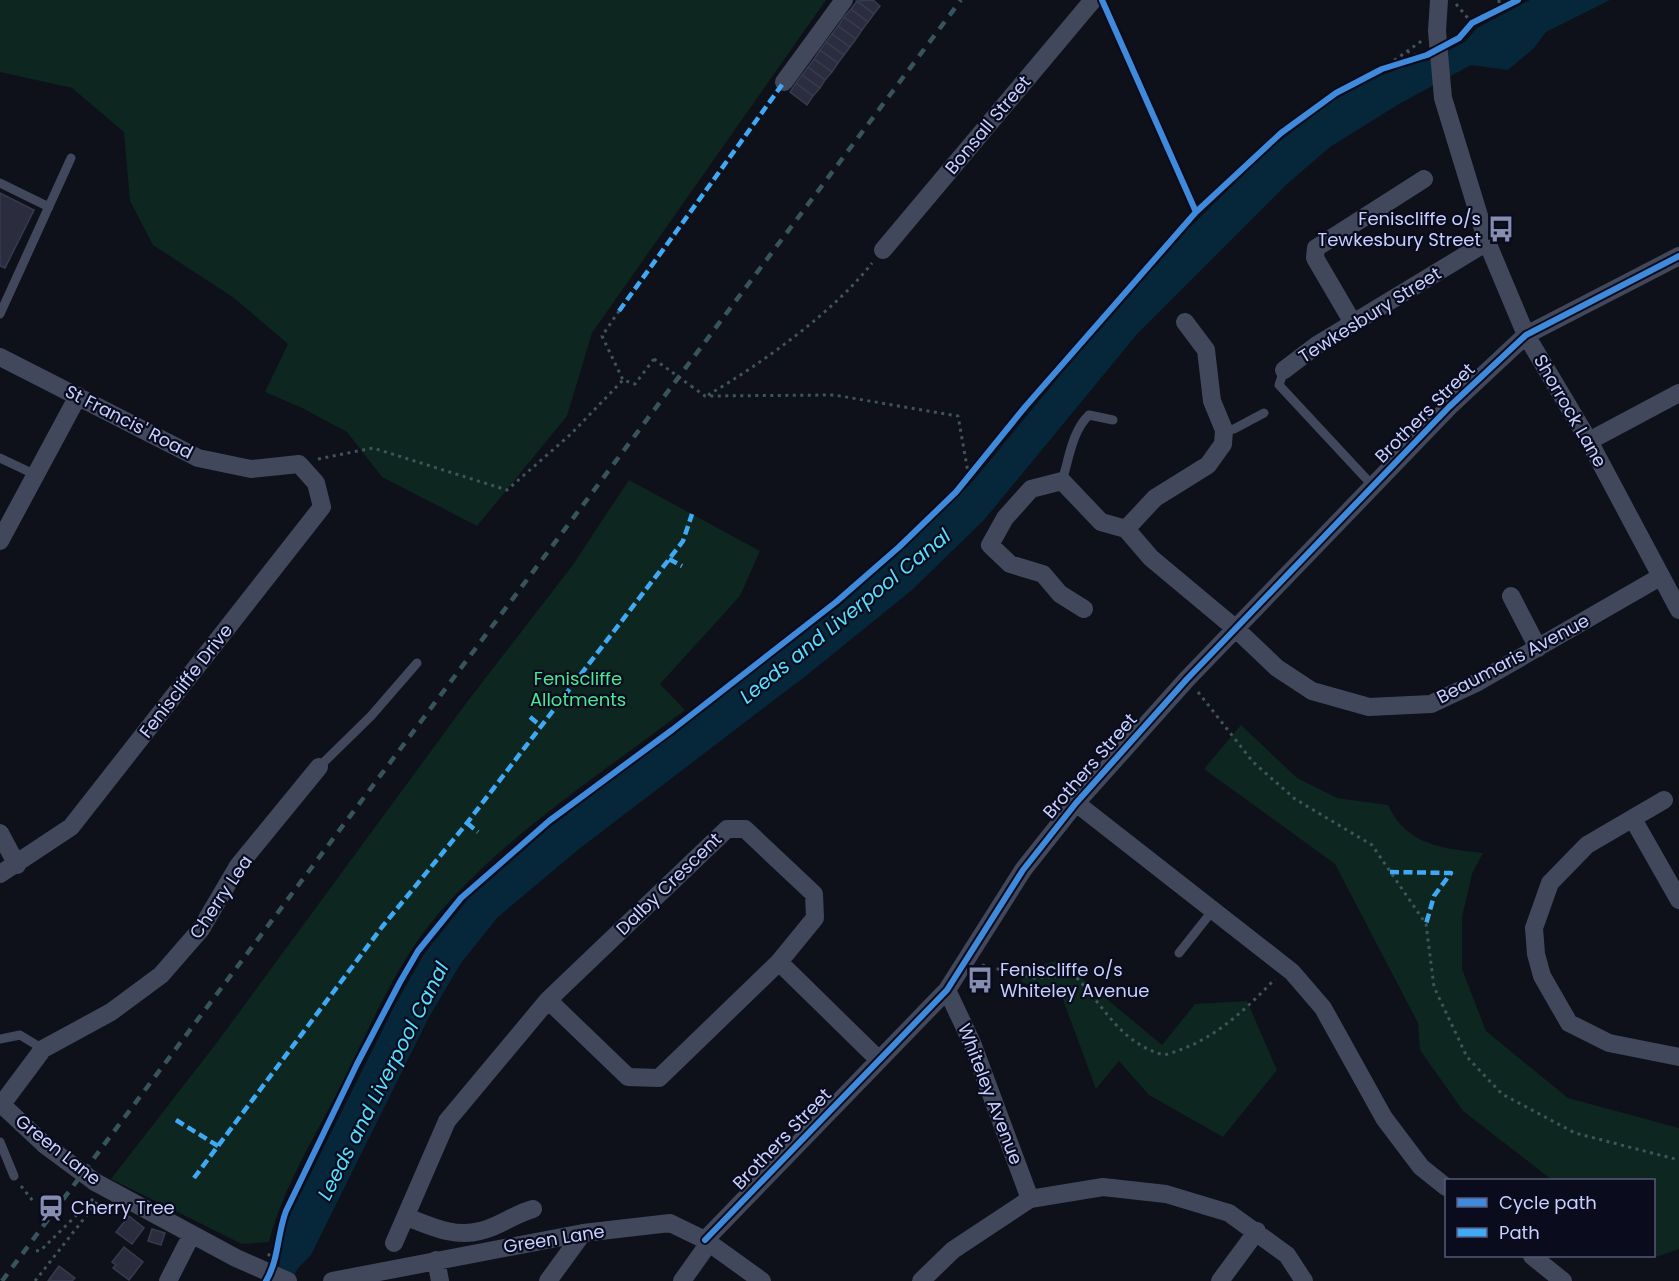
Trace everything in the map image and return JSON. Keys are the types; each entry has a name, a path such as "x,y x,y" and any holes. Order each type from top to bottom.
{"street":[{"path":"784,82 844,0"},
{"name":"Bonsall Street","path":"883,250 1093,0"},
{"name":"Shorrock Lane","path":"1439,0 1437,31 1443,98 1487,242 1526,335 1589,441 1669,584 1679,610"},
{"path":"1353,323 1315,258 1316,248 1424,178"},
{"name":"Tewkesbury Street","path":"1284,370 1317,345 1487,242"},
{"name":"Brothers Street","path":"682,1281 704,1250 705,1240 947,990 1023,870 1076,803 1187,679 1449,407 1526,335 1679,256"},
{"path":"1084,609 1060,594 1043,574 1010,564 990,545 1005,518 1031,489 1062,481 1101,522 1126,529 1155,498 1208,465 1223,444 1224,430 1212,401 1206,350 1185,322"},
{"name":"St Francis' Road","path":"0,357 198,458 251,469 299,464"},
{"path":"1589,441 1679,393"},
{"path":"0,541 78,396"},
{"name":"Feniscliffe Drive","path":"0,874 17,865 71,827 322,507 316,483 299,464"},
{"name":"Beaumaris Avenue","path":"1126,529 1151,558 1236,628 1277,668 1312,691 1369,707 1431,704 1478,682 1538,648 1669,584"},
{"path":"1511,596 1538,648"},
{"name":"Cherry Lea","path":"1,1103 43,1049 111,1012 161,975 201,930 238,866 319,767"},
{"path":"1664,800 1587,845 1550,883 1534,928 1536,954 1542,976 1569,1023 1609,1042 1679,1057"},
{"path":"1076,803 1286,968 1323,1008 1384,1118 1421,1167 1445,1186"},
{"path":"1633,819 1679,900"},
{"name":"Dalby Crescent","path":"394,1243 447,1121 548,1000 727,829 745,829 814,894 815,918 778,962 659,1078 628,1077 548,1000"},
{"path":"0,833 17,865"},
{"path":"778,962 879,1060"},
{"name":"Whiteley Avenue","path":"947,990 972,1043 1030,1199"},
{"name":"Green Lane","path":"1,1103 45,1145 103,1186 246,1262 267,1263 288,1281"},
{"path":"921,1281 953,1250 1030,1199 1103,1187 1166,1194 1229,1213 1257,1231 1287,1255 1304,1281"},
{"path":"407,1217 452,1234 481,1231 517,1213 533,1209"},
{"name":"Green Lane","path":"332,1281 583,1233 670,1223 705,1240 762,1281"},
{"path":"1220,1281 1257,1231"},
{"path":"548,1281 583,1233"},
{"path":"168,1281 192,1234"},
{"path":"1533,1257 1563,1281"},
{"path":"436,1260 440,1281"}],"lane":[{"path":"0,314 71,158"},
{"path":"0,183 49,207"},
{"path":"1284,370 1280,385 1373,486"},
{"path":"1224,430 1234,429 1264,413"},
{"path":"1062,481 1076,431 1084,420 1089,415 1113,420"},
{"path":"0,458 36,475"},
{"path":"319,767 371,716 417,663"},
{"path":"1179,953 1214,910"},
{"path":"0,1040 21,1035 43,1049"},
{"path":"0,1142 14,1176"}],"path":[{"path":"1452,0 1470,26 1481,19"},
{"path":"1499,0 1499,9"},
{"path":"1490,14 1509,5"},
{"path":"1374,73 1427,55"},
{"path":"705,396 745,373 852,288 883,250"},
{"path":"619,311 602,336 623,380 635,384 654,359 705,396 834,395 958,416 969,478"},
{"path":"299,464 373,447 507,490 571,434 623,380"},
{"path":"963,485 976,470"},
{"path":"1187,679 1253,762 1295,799 1372,845 1426,924 1434,987 1467,1057 1502,1094 1575,1133 1679,1160"},
{"path":"966,959 1034,978 1074,975 1123,1034 1141,1046 1164,1054 1216,1032 1234,1021 1286,968"},
{"path":"14,1176 33,1200"},
{"path":"36,1251 41,1250 103,1186"},
{"path":"35,1281 103,1186"},
{"path":"277,1254 278,1238"},
{"path":"267,1263 277,1246"}],"green space":[{"path":"0,0 826,0 592,333 567,416 477,526 382,477 347,432 302,408 265,392 288,344 234,298 153,245 130,201 124,132 72,88 0,72"},
{"name":"Feniscliffe Allotments","path":"629,480 760,551 740,596 660,684 685,710 537,821 466,884 435,917 410,952 381,1003 290,1184 269,1242 242,1244 111,1179 218,1041 467,702 572,566"},
{"path":"1241,725 1297,778 1337,798 1388,805 1405,829 1428,842 1483,853 1472,874 1462,917 1462,969 1486,1031 1568,1098 1679,1128 1679,1249 1653,1258 1652,1257 1655,1257 1655,1179 1551,1179 1463,1111 1420,1050 1418,1023 1335,864 1204,769"},
{"path":"1060,960 1162,1045 1195,1004 1247,1001 1277,1070 1223,1137 1149,1095 1119,1061 1096,1089 1062,997 1021,982 1024,969"}],"water":[{"name":"Leeds and Liverpool Canal","path":"1530,0 1610,0 1546,32 1534,48 1508,70 1471,65 1399,104 1330,147 1286,185 1138,333 984,520 912,590 807,675 579,849 498,917 461,963 428,1019 311,1255 298,1268 291,1281 279,1269 282,1237 289,1217 395,1005 424,954 467,900 549,828 841,605 908,545 973,481 1067,367 1189,228 1272,147 1334,100 1377,77 1417,62 1428,61 1465,42 1477,28"}],"building":[{"path":"873,0 880,6 874,14 857,1"},
{"path":"857,1 874,14 868,22 851,9"},
{"path":"851,9 868,22 862,30 844,17"},
{"path":"844,17 862,30 856,39 838,26"},
{"path":"838,26 856,39 850,47 832,34"},
{"path":"832,34 850,47 844,55 826,42"},
{"path":"826,42 844,55 838,63 820,50"},
{"path":"820,50 838,63 832,72 814,59"},
{"path":"814,59 832,72 825,80 808,67"},
{"path":"808,67 825,80 820,88 802,75"},
{"path":"802,75 820,88 813,96 796,83"},
{"path":"796,83 813,96 807,105 790,92"},
{"path":"0,193 34,210 5,268 0,266"},
{"path":"129,1216 144,1228 132,1244 116,1232"},
{"path":"152,1229 165,1233 161,1245 148,1241"},
{"path":"124,1247 143,1262 129,1280 113,1268 116,1265 112,1262"},
{"path":"59,1266 75,1278 72,1281 48,1281"}],"railway":[{"path":"2,1281 961,0"}],"marked path":[{"path":"619,311 784,82"},
{"path":"194,1178 382,927 467,823 683,541 692,514"},
{"path":"669,559 682,566"},
{"path":"530,717 541,726"},
{"path":"467,823 478,832"},
{"path":"1390,872 1451,873 1434,896 1426,924"},
{"path":"176,1120 218,1146"}],"cycle path":[{"path":"1102,0 1196,212"},
{"path":"266,1281 276,1256 286,1211 357,1064 418,951 461,898 549,821 672,730 836,602 899,547 956,492 1025,407 1196,212 1281,133 1336,93 1382,69 1427,55 1459,38 1472,23 1518,0"},
{"path":"705,1240 947,990 1023,870 1076,803 1187,679 1449,407 1526,335 1679,256"}],"place":[{"name":"Feniscliffe o/s Tewkesbury Street","path":"1501,229"},
{"name":"Feniscliffe o/s Whiteley Avenue","path":"980,980"},
{"name":"Cherry Tree","path":"51,1208"}]}
